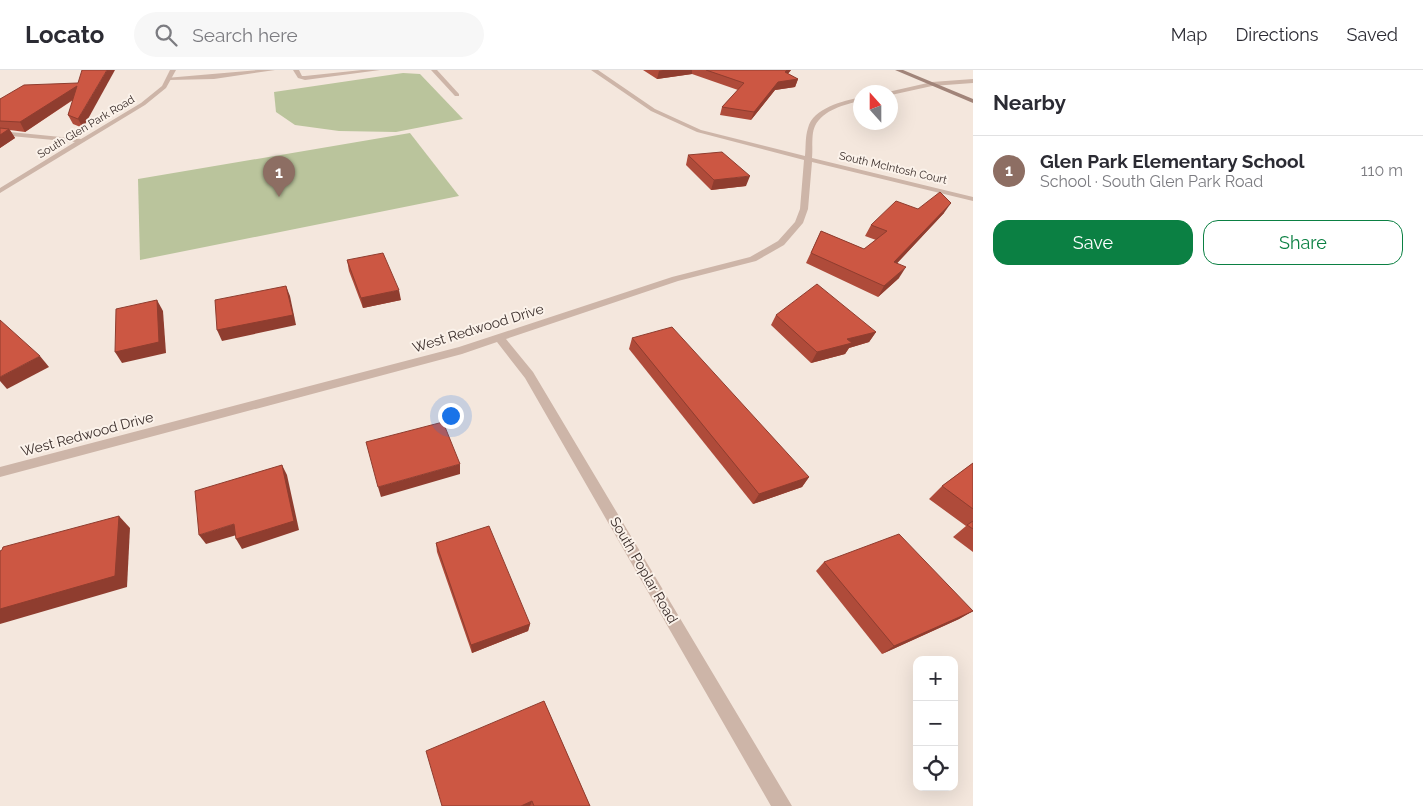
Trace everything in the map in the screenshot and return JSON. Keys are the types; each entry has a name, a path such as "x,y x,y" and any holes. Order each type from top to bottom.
{"street":[{"name":"South Glen Park Road","path":"0,191 143,104 164,87 173,70"},
{"path":"170,78 214,77 272,70"},
{"path":"296,70 300,77 305,78 377,70"},
{"path":"434,70 457,95"},
{"name":"South McIntosh Court","path":"594,70 636,100 670,119 733,141 973,199"},
{"path":"898,70 973,101"},
{"path":"898,91 932,84 973,81"},
{"name":"West Redwood Drive","path":"0,472 462,350 675,279 732,266 768,252 787,237 799,223 804,209 811,127 822,113 853,101"},
{"path":"0,133 83,141"},
{"name":"South Poplar Road","path":"499,338 529,375 782,806"}],"green space":[{"path":"403,73 420,74 463,119 396,132 339,131 295,125 276,112 274,92"},
{"path":"410,133 459,196 140,260 138,179"}],"building":[{"path":"82,70 107,70 78,119 68,115 77,86 20,122 0,121 0,99 24,85 78,83"},
{"path":"706,70 787,70 785,72 798,79 778,82 754,112 722,107 744,83"},
{"path":"0,128 9,129 0,135"},
{"path":"722,152 750,176 714,180 688,155"},
{"path":"940,192 951,203 894,262 906,267 884,286 811,253 821,231 864,249 887,231 871,225 896,201 918,209"},
{"path":"383,253 399,290 361,298 347,260"},
{"path":"817,284 876,332 847,339 852,343 817,352 776,315"},
{"path":"286,286 293,315 217,330 215,300"},
{"path":"157,300 159,342 115,352 116,309"},
{"path":"0,320 40,356 0,377"},
{"path":"672,327 809,477 759,494 632,338"},
{"path":"443,422 460,464 378,487 366,442"},
{"path":"973,463 973,509 942,486"},
{"path":"282,465 294,521 236,539 234,524 199,535 195,491"},
{"path":"119,516 115,576 0,609 0,551 3,547"},
{"path":"973,521 973,529 967,525"},
{"path":"489,526 530,624 471,645 436,543"},
{"path":"899,534 973,611 894,646 824,562"},
{"path":"544,701 590,806 534,806 532,801 521,806 442,806 426,751"}],"place":[{"name":"Glen Park Elementary School","path":"279,197"}]}
